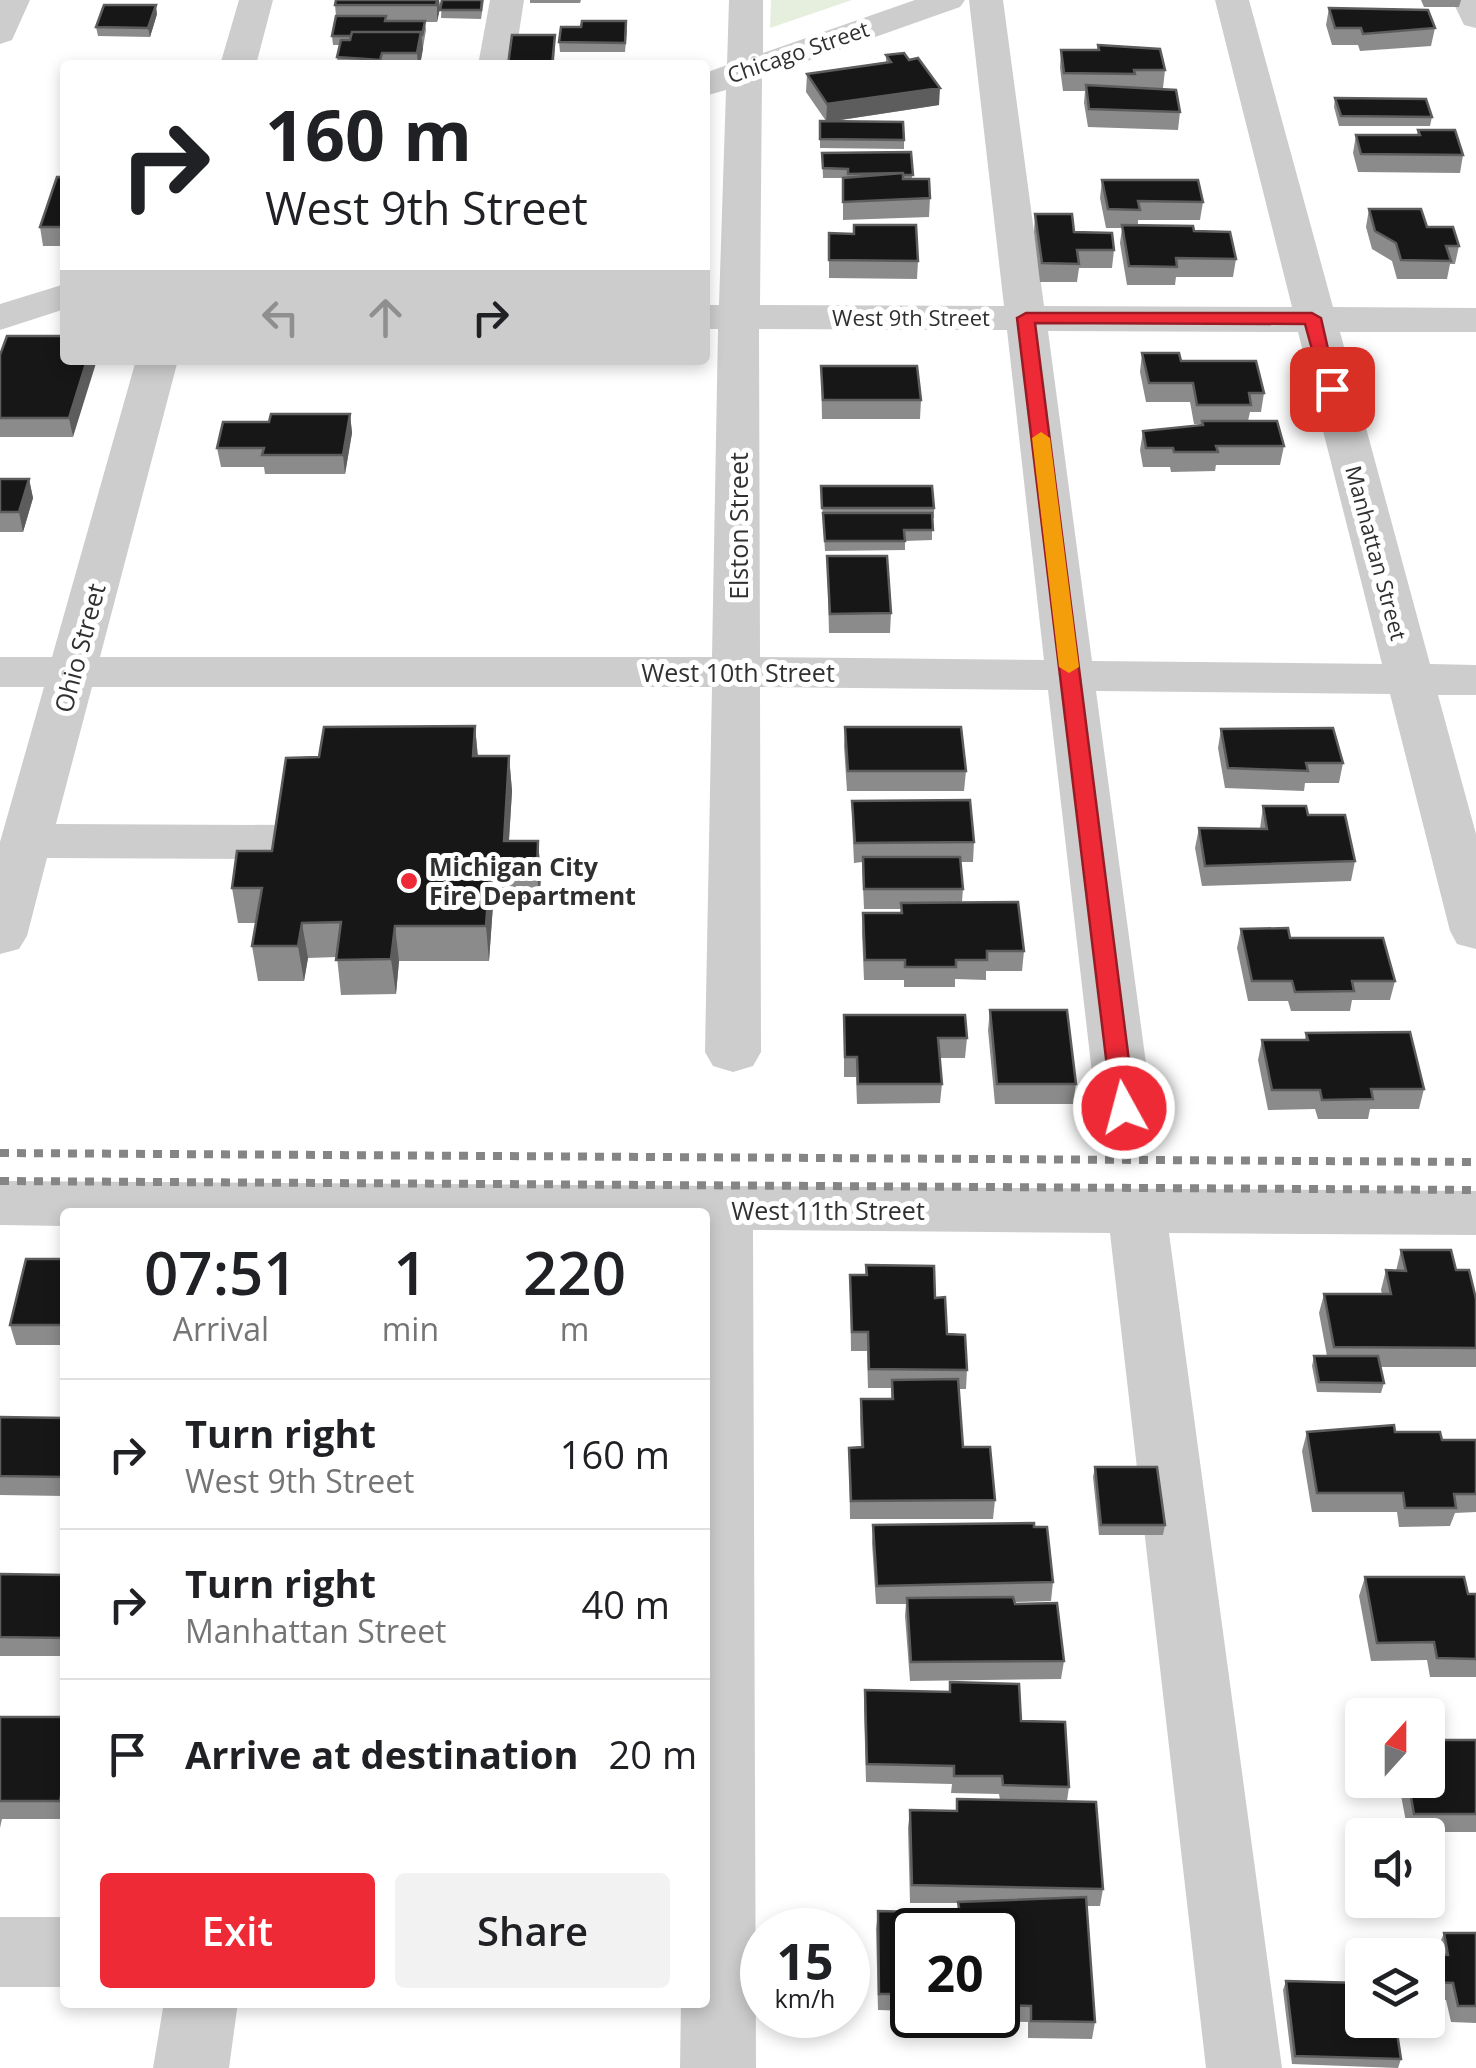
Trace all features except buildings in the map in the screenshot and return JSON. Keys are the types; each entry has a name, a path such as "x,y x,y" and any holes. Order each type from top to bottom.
{"street":[{"path":"0,32 13,0"},
{"path":"239,60 256,0"},
{"path":"497,60 507,0"},
{"name":"Elston Street","path":"733,1052 739,672 722,318 747,71 746,0"},
{"name":"Chicago Street","path":"710,83 948,0"},
{"path":"986,0 1124,1108"},
{"name":"Manhattan Street","path":"1232,0 1312,318 1476,931"},
{"path":"1469,0 1476,18"},
{"path":"5,314 60,298"},
{"path":"5,314 60,312"},
{"name":"West 9th Street","path":"722,318 1476,320"},
{"name":"Ohio Street","path":"0,936 156,365"},
{"name":"West 10th Street","path":"0,672 739,672 1476,680"},
{"path":"27,840 284,842"},
{"name":"West 11th Street","path":"0,1203 241,1208"},
{"name":"West 11th Street","path":"710,1210 1476,1213"},
{"path":"718,2068 712,1959 724,1210"},
{"path":"1137,1212 1244,2068"},
{"path":"0,1952 60,1952"},
{"path":"191,2068 200,2008"}],"green space":[{"path":"771,0 852,0 770,28"}],"railway":[{"path":"0,1153 1476,1162"},
{"path":"0,1181 1476,1190"}],"slow traffic":[{"path":"1041,438 1069,667"}],"place":[{"name":"Michigan City Fire Department","path":"409,881"}],"route":[{"path":"1124,1108 1026,318 1312,318 1332,389"}]}
